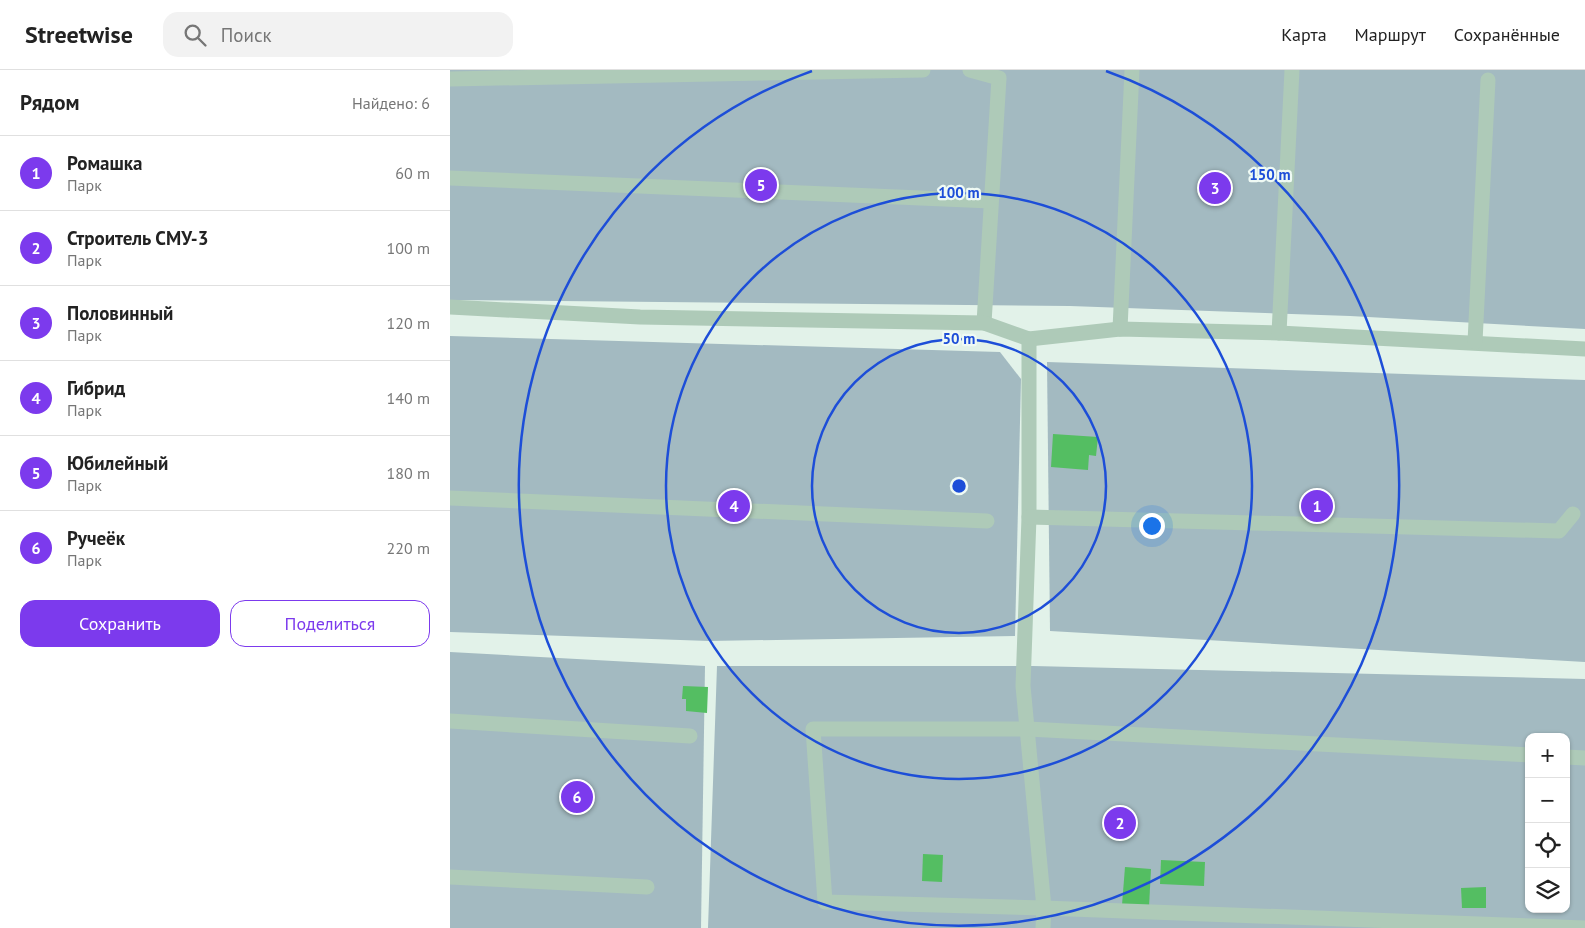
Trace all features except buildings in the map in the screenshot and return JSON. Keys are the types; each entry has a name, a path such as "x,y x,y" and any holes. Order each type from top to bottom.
{"lane":[{"path":"450,79 922,70"},
{"path":"970,70 999,78 984,323"},
{"path":"1120,329 1132,70"},
{"path":"1279,333 1292,70"},
{"path":"1475,342 1488,80"},
{"path":"450,178 991,201"},
{"path":"450,307 640,317 984,323 1028,339 1120,329 1279,333 1585,349"},
{"path":"1028,339 1029,517 1023,686 1044,908 1044,928"},
{"path":"450,498 987,521"},
{"path":"1029,517 1559,531 1573,514"},
{"path":"450,721 690,736"},
{"path":"1525,755 1028,729 813,729 826,902 1585,928"},
{"path":"1570,757 1585,758"},
{"path":"450,877 647,887"}],"shaded area":[{"path":"450,70 1585,70 1585,329 1350,316 1070,306 450,300"},
{"path":"450,336 1000,352 1021,379 1015,636 709,641 450,632"},
{"path":"1047,362 1585,380 1585,662 1050,631"},
{"path":"450,652 705,666 701,928 450,928"},
{"path":"717,666 1033,666 1585,679 1585,928 708,928"}],"place":[{"name":"Юбилейный","path":"761,185"},
{"name":"Половинный","path":"1215,188"},
{"name":"Гибрид","path":"734,506"},
{"name":"Ромашка","path":"1317,506"},
{"name":"Ручеёк","path":"577,797"},
{"name":"Строитель СМУ-3","path":"1120,823"}]}
